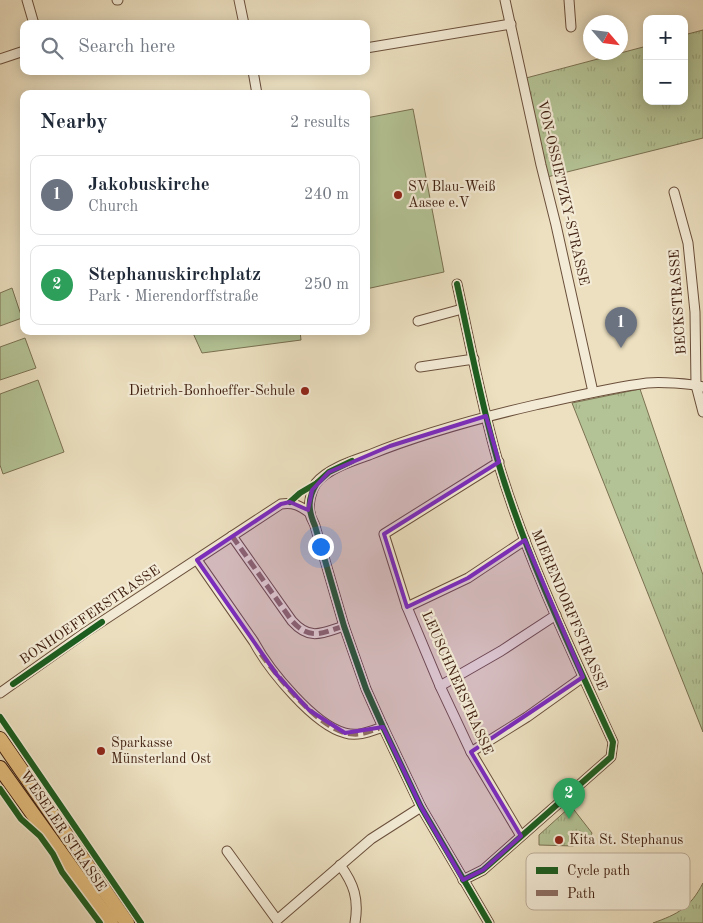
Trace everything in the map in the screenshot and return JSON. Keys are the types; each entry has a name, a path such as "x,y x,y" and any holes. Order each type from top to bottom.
{"main road":[{"name":"WESELER STRASSE","path":"0,739 127,923"},
{"name":"WESELER STRASSE","path":"0,768 111,923"}],"street":[{"path":"27,0 33,20"},
{"path":"239,0 243,20"},
{"name":"VON-OSSIETZKY-STRASSE","path":"505,0 593,392"},
{"path":"569,0 570,27"},
{"path":"370,47 511,24"},
{"path":"0,59 20,52"},
{"path":"254,75 256,90"},
{"name":"BECKSTRASSE","path":"674,192 688,249 695,312 699,386 703,412"},
{"name":"MIERENDORFFSTRASSE","path":"457,284 498,462 525,540 583,677 613,742 611,757 483,870 463,880"},
{"path":"418,321 462,309"},
{"path":"420,367 474,359"},
{"path":"489,923 421,807 366,689 344,626 310,513 312,490 329,472 352,461 430,432 486,416 593,392 649,383 699,386"},
{"name":"LEUSCHNERSTRASSE","path":"498,462 384,534 407,607 440,686 471,752 521,836"},
{"name":"BONHOEFFERSTRASSE","path":"0,693 86,632 282,504 290,502 310,513"},
{"path":"232,536 298,628 316,634 344,626"},
{"name":"MIERENDORFFSTRASSE","path":"407,607 468,578 525,540"},
{"path":"197,560 261,654 290,691 309,710 345,733 373,731 383,727"},
{"name":"MIERENDORFFSTRASSE","path":"440,686 501,651 556,615"},
{"name":"MIERENDORFFSTRASSE","path":"471,752 527,717 583,677"},
{"path":"226,851 277,920 371,839 421,807"},
{"path":"340,865 348,875 353,886 356,898 355,923"}],"highlighted area":[{"path":"486,416 499,462 384,534 407,607 468,578 525,540 583,677 471,752 521,836 483,870 463,880 421,807 383,727 345,733 309,710 277,675 197,560 281,504 290,502 308,510 312,490 329,472 390,446"}],"green space":[{"path":"703,30 703,138 547,177 526,78 594,60 628,60 628,51 643,47 643,105 688,105 688,34"},
{"name":"SV Blau-Weiß Aasee e.V","path":"413,109 444,272 370,288 370,117"},
{"path":"12,288 20,312 20,319 0,326 0,293"},
{"path":"194,335 300,335 301,340 202,353"},
{"path":"25,338 36,368 0,380 0,347"},
{"path":"38,380 64,452 3,474 0,465 0,394"},
{"path":"640,389 703,575 703,732 572,403"},
{"path":"571,806 592,833 591,836 573,846 539,845 539,835"},
{"path":"703,883 703,923 653,923 680,910 690,910 690,902"}],"marked path":[{"path":"232,536 298,627 316,634 344,626"},
{"path":"261,654 302,703 328,725 341,732 353,734 364,733 383,727"}],"cycle path":[{"path":"457,284 486,418 498,462 522,534 581,673 613,742 611,757 483,870 463,880"},
{"path":"290,502 329,472 352,461"},
{"path":"317,483 310,499 311,515 344,626 366,689 421,807 489,923"},
{"path":"13,684 102,622"},
{"path":"0,717 141,923"},
{"path":"0,789 21,819 40,836 53,854 62,872 100,923"}],"place":[{"name":"SV Blau-Weiß Aasee e.V","path":"398,195"},
{"name":"Jakobuskirche","path":"621,348"},
{"name":"Dietrich-Bonhoeffer-Schule","path":"305,391"},
{"name":"Sparkasse Münsterland Ost","path":"101,751"},
{"name":"Stephanuskirchplatz","path":"569,819"},
{"name":"Kita St. Stephanus","path":"559,840"}]}
